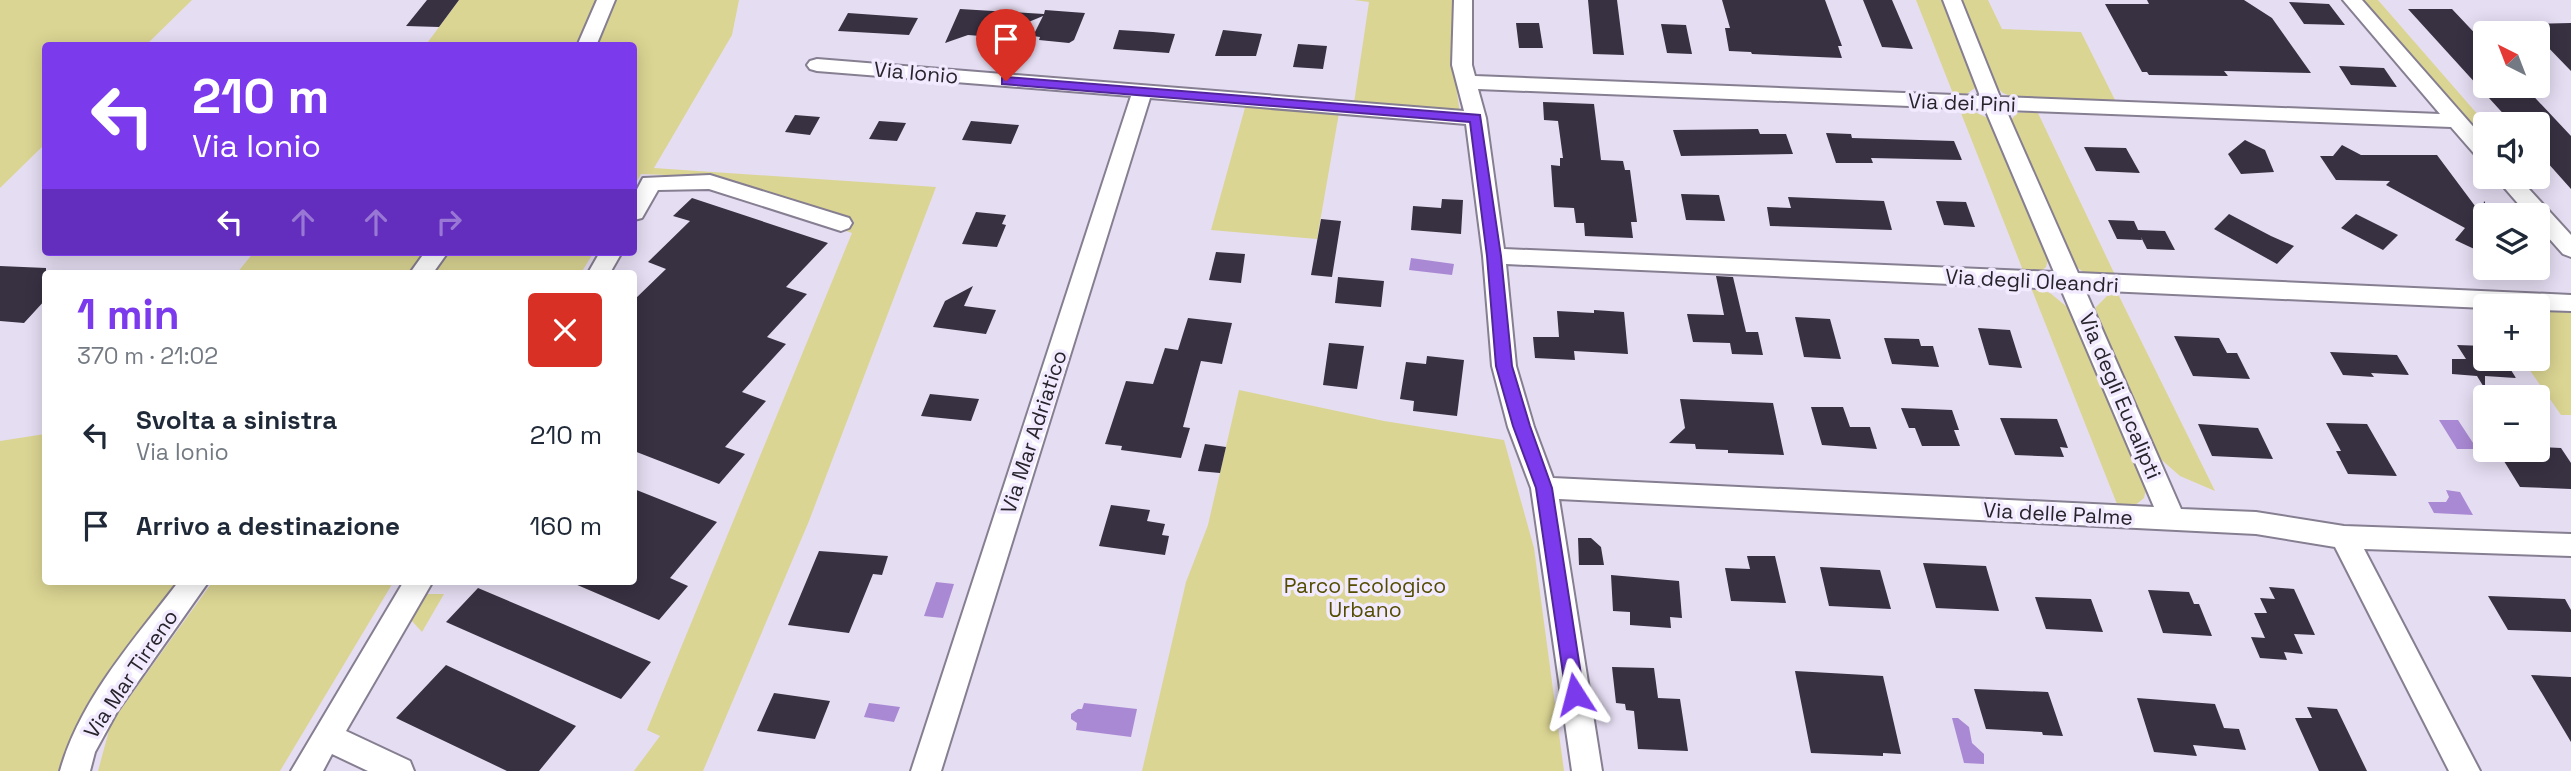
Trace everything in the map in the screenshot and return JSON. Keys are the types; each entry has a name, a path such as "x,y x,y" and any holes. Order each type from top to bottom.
{"street":[{"path":"588,42 606,0"},
{"path":"1463,0 1462,65 1476,118 1494,256 1504,366 1521,426 1544,488 1587,771"},
{"name":"Via degli Eucalipti","path":"1952,0 1993,104 2174,520"},
{"path":"2352,0 2473,140"},
{"name":"Via Ionio","path":"817,65 1476,118"},
{"name":"Via dei Pini","path":"1468,82 2456,121"},
{"name":"Via Mar Adriatico","path":"926,771 1142,92"},
{"path":"637,208 651,183 710,182 841,223"},
{"path":"2517,189 2571,249"},
{"path":"423,270 434,256"},
{"name":"Via degli Oleandri","path":"1494,256 2571,303"},
{"name":"Via delle Palme","path":"1544,488 2256,523 2344,537 2571,545"},
{"path":"2344,537 2465,771"},
{"name":"Via Mar Tirreno","path":"75,771 86,739 122,680 192,585"},
{"path":"306,771 417,585"},
{"path":"328,737 399,771"}],"green space":[{"path":"0,0 192,0 149,42 42,42 42,147 0,188"},
{"path":"459,0 597,0 580,42 428,42"},
{"path":"611,0 739,0 732,35 654,168 936,187 809,521 703,771 634,771 660,736 647,730 852,233 846,231 854,221 717,177 641,174 637,181 637,42 595,42"},
{"path":"1354,0 1455,0 1456,27 1451,52 1460,113 1354,103 1369,2"},
{"path":"1916,0 1944,0 1978,86 1965,95 1954,96"},
{"path":"1959,0 1988,0 2002,29 2081,32 2115,100 2015,98 2003,93 1992,83"},
{"path":"2360,0 2378,0 2476,112 2473,112 2473,130"},
{"path":"1246,104 1339,113 1317,239 1211,230"},
{"path":"1964,107 1992,120 2049,256 2046,267 2040,272 2024,273 1959,108"},
{"path":"2037,111 2116,277 2087,275 2074,265 2011,120 2017,113"},
{"path":"251,256 428,256 417,270 239,270"},
{"path":"444,256 592,256 583,270 433,270"},
{"path":"2032,290 2050,293 2072,311 2146,489 2144,498 2133,507 2119,509"},
{"path":"2118,294 2215,491 2180,476 2156,455 2095,308 2107,296"},
{"path":"2550,311 2571,312 2571,415 2561,415 2550,399 2550,385 2540,385 2530,371 2550,371"},
{"name":"Parco Ecologico Urbano","path":"1239,390 1384,421 1504,440 1534,548 1564,771 1142,771 1186,582 1208,525"},
{"path":"42,434 42,585 185,585 62,771 0,771 0,441"},
{"path":"210,585 392,585 280,771 98,771 111,723"},
{"path":"426,594 444,594 422,632 411,620"}],"shaded area":[{"path":"1411,258 1454,264 1452,275 1409,270"},
{"path":"2439,420 2458,420 2473,443 2473,449 2457,449"},
{"path":"2446,490 2460,492 2473,515 2434,513 2428,502 2446,502 2449,497"},
{"path":"936,582 954,584 943,618 924,616"},
{"path":"869,703 900,707 894,722 864,717"},
{"path":"1084,703 1137,709 1131,737 1076,730 1077,723 1071,719 1071,714 1082,709"},
{"path":"1952,718 1958,718 1969,727 1972,743 1984,754 1984,764 1964,763"}],"building":[{"path":"427,0 459,0 439,27 406,26"},
{"path":"1588,0 1617,0 1624,55 1593,54"},
{"path":"1722,0 1825,0 1842,46 1838,46 1842,58 1729,51 1725,28 1730,28"},
{"path":"1863,0 1892,0 1913,49 1882,47"},
{"path":"2147,0 2244,0 2272,18 2311,73 2224,71 2228,76 2149,75 2142,72 2105,4 2149,4"},
{"path":"2289,2 2329,4 2345,25 2304,24"},
{"path":"960,9 1044,14 1045,10 1085,13 1074,40 1069,43 1039,40 1040,37 1033,36 1043,16 986,40 981,36 968,35 945,43"},
{"path":"2408,9 2452,9 2473,31 2473,80"},
{"path":"848,13 918,18 909,35 838,31"},
{"path":"1516,23 1539,23 1543,48 1519,48"},
{"path":"2550,23 2571,23 2571,71 2550,49"},
{"path":"1661,24 1686,25 1692,54 1667,53"},
{"path":"1119,30 1175,34 1169,53 1113,49"},
{"path":"1223,30 1262,34 1256,56 1215,56"},
{"path":"1298,44 1327,46 1323,69 1293,67"},
{"path":"2339,66 2384,68 2397,87 2351,85"},
{"path":"2489,98 2535,98 2548,112 2502,112"},
{"path":"1543,102 1594,104 1601,160 1623,161 1625,170 1630,170 1637,222 1631,222 1633,238 1585,236 1584,223 1576,223 1574,208 1554,207 1551,165 1560,166 1560,158 1563,158 1558,121 1544,120"},
{"path":"2550,114 2571,136 2571,189 2550,165"},
{"path":"795,115 820,117 810,135 785,132"},
{"path":"879,121 906,123 897,141 869,139"},
{"path":"971,121 1019,125 1011,144 962,140"},
{"path":"1758,129 1760,134 1786,134 1793,154 1681,156 1673,130"},
{"path":"1826,133 1851,134 1852,138 1954,141 1962,160 1871,158 1873,163 1836,163"},
{"path":"2245,140 2265,150 2274,172 2241,174 2228,154"},
{"path":"2342,145 2361,155 2437,155 2473,203 2473,248 2455,240 2465,228 2386,185 2390,181 2336,180 2320,156 2333,156"},
{"path":"2084,147 2126,148 2140,173 2096,171"},
{"path":"1681,194 1719,195 1725,221 1686,220"},
{"path":"1788,197 1884,201 1892,230 1770,226 1767,207 1791,208"},
{"path":"692,198 828,243 786,287 807,294 767,337 786,344 742,392 766,401 725,447 745,454 719,484 637,452 637,297 666,269 648,262 690,221 673,216"},
{"path":"1442,199 1463,200 1461,234 1411,230 1413,206 1441,208"},
{"path":"1936,201 1966,202 1975,227 1944,225"},
{"path":"976,212 1006,215 1002,224 1006,225 997,247 962,244"},
{"path":"2229,214 2294,246 2277,264 2214,229"},
{"path":"2356,214 2398,235 2383,250 2341,228"},
{"path":"1321,219 1341,221 1332,277 1311,275"},
{"path":"2108,220 2134,221 2138,230 2165,231 2175,250 2147,249 2141,237 2142,240 2117,239"},
{"path":"1216,252 1245,254 1241,283 1209,280"},
{"path":"0,266 46,268 42,270 42,303 24,323 0,321"},
{"path":"1716,276 1733,277 1746,332 1758,332 1763,355 1732,354 1730,343 1693,342 1687,314 1724,315"},
{"path":"1338,277 1384,281 1381,307 1335,303"},
{"path":"973,286 964,306 996,310 986,334 933,327 945,301"},
{"path":"1594,310 1624,312 1628,354 1574,351 1575,360 1535,358 1533,337 1559,337 1557,311 1594,313"},
{"path":"1795,317 1830,319 1841,359 1804,357"},
{"path":"1188,318 1232,323 1222,364 1201,361 1183,427 1190,428 1181,458 1121,450 1122,446 1105,444 1126,381 1153,384 1165,348 1178,350"},
{"path":"1978,328 2010,330 2022,368 1989,365"},
{"path":"2174,336 2219,338 2227,353 2237,353 2250,379 2193,376"},
{"path":"1884,338 1919,339 1921,346 1933,346 1939,367 1892,364"},
{"path":"1329,343 1364,346 1357,389 1323,385"},
{"path":"2457,345 2473,346 2473,371 2512,371 2516,378 2485,376 2485,385 2483,385 2477,376 2452,374 2452,359 2466,359"},
{"path":"2330,352 2397,355 2409,375 2343,375"},
{"path":"1427,356 1464,360 1457,416 1413,411 1414,401 1400,399 1406,362 1426,364"},
{"path":"930,394 979,399 971,421 921,416"},
{"path":"1680,399 1773,403 1784,455 1728,453 1728,450 1696,449 1695,444 1669,443 1685,428"},
{"path":"1811,407 1843,407 1850,427 1870,427 1877,449 1822,445"},
{"path":"1901,408 1952,410 1959,430 1954,430 1960,446 1922,446 1915,428 1909,428"},
{"path":"2000,418 2057,419 2068,448 2060,447 2064,457 2015,455"},
{"path":"2326,423 2367,424 2397,476 2348,474 2336,451 2341,451"},
{"path":"2198,424 2258,428 2273,459 2212,456"},
{"path":"1205,444 1226,447 1220,473 1198,471"},
{"path":"2550,448 2561,448 2571,463 2571,489 2520,487 2505,462 2550,462"},
{"path":"637,490 717,522 670,578 688,586 659,620 577,585 637,585"},
{"path":"1111,505 1150,510 1147,521 1165,524 1162,535 1169,536 1165,555 1099,546"},
{"path":"1578,538 1591,538 1601,547 1604,565 1579,565"},
{"path":"819,551 888,556 882,575 873,574 849,633 788,625"},
{"path":"1747,556 1775,556 1786,603 1731,601 1725,568 1750,569"},
{"path":"1923,563 1986,566 1999,611 1936,608"},
{"path":"1820,567 1880,570 1891,609 1829,606"},
{"path":"1611,575 1679,581 1682,618 1670,617 1671,628 1630,625 1630,612 1613,611"},
{"path":"2269,587 2294,589 2315,635 2294,634 2303,654 2284,652 2287,660 2260,658 2251,637 2265,638 2254,613 2267,613 2260,598 2275,599"},
{"path":"478,588 651,662 621,699 446,622"},
{"path":"2148,590 2189,592 2194,604 2199,604 2212,636 2163,633"},
{"path":"2488,596 2565,599 2571,610 2571,632 2508,630"},
{"path":"2035,597 2091,599 2103,632 2046,629"},
{"path":"446,665 576,726 539,771 507,771 396,718"},
{"path":"1612,667 1654,668 1658,698 1680,699 1688,751 1638,749 1634,711 1626,710 1625,704 1616,703"},
{"path":"1795,671 1883,676 1901,754 1883,753 1883,756 1811,753"},
{"path":"2531,675 2571,677 2571,742"},
{"path":"1974,689 2048,692 2063,736 1986,729"},
{"path":"774,693 830,701 815,739 757,731"},
{"path":"2137,698 2215,704 2224,728 2239,729 2246,750 2193,745 2197,756 2154,752"},
{"path":"2307,707 2337,709 2367,771 2319,771 2295,718 2312,718"}],"route":[{"path":"1006,81 1476,118 1494,256 1504,366 1521,426 1544,488 1575,694"}]}
